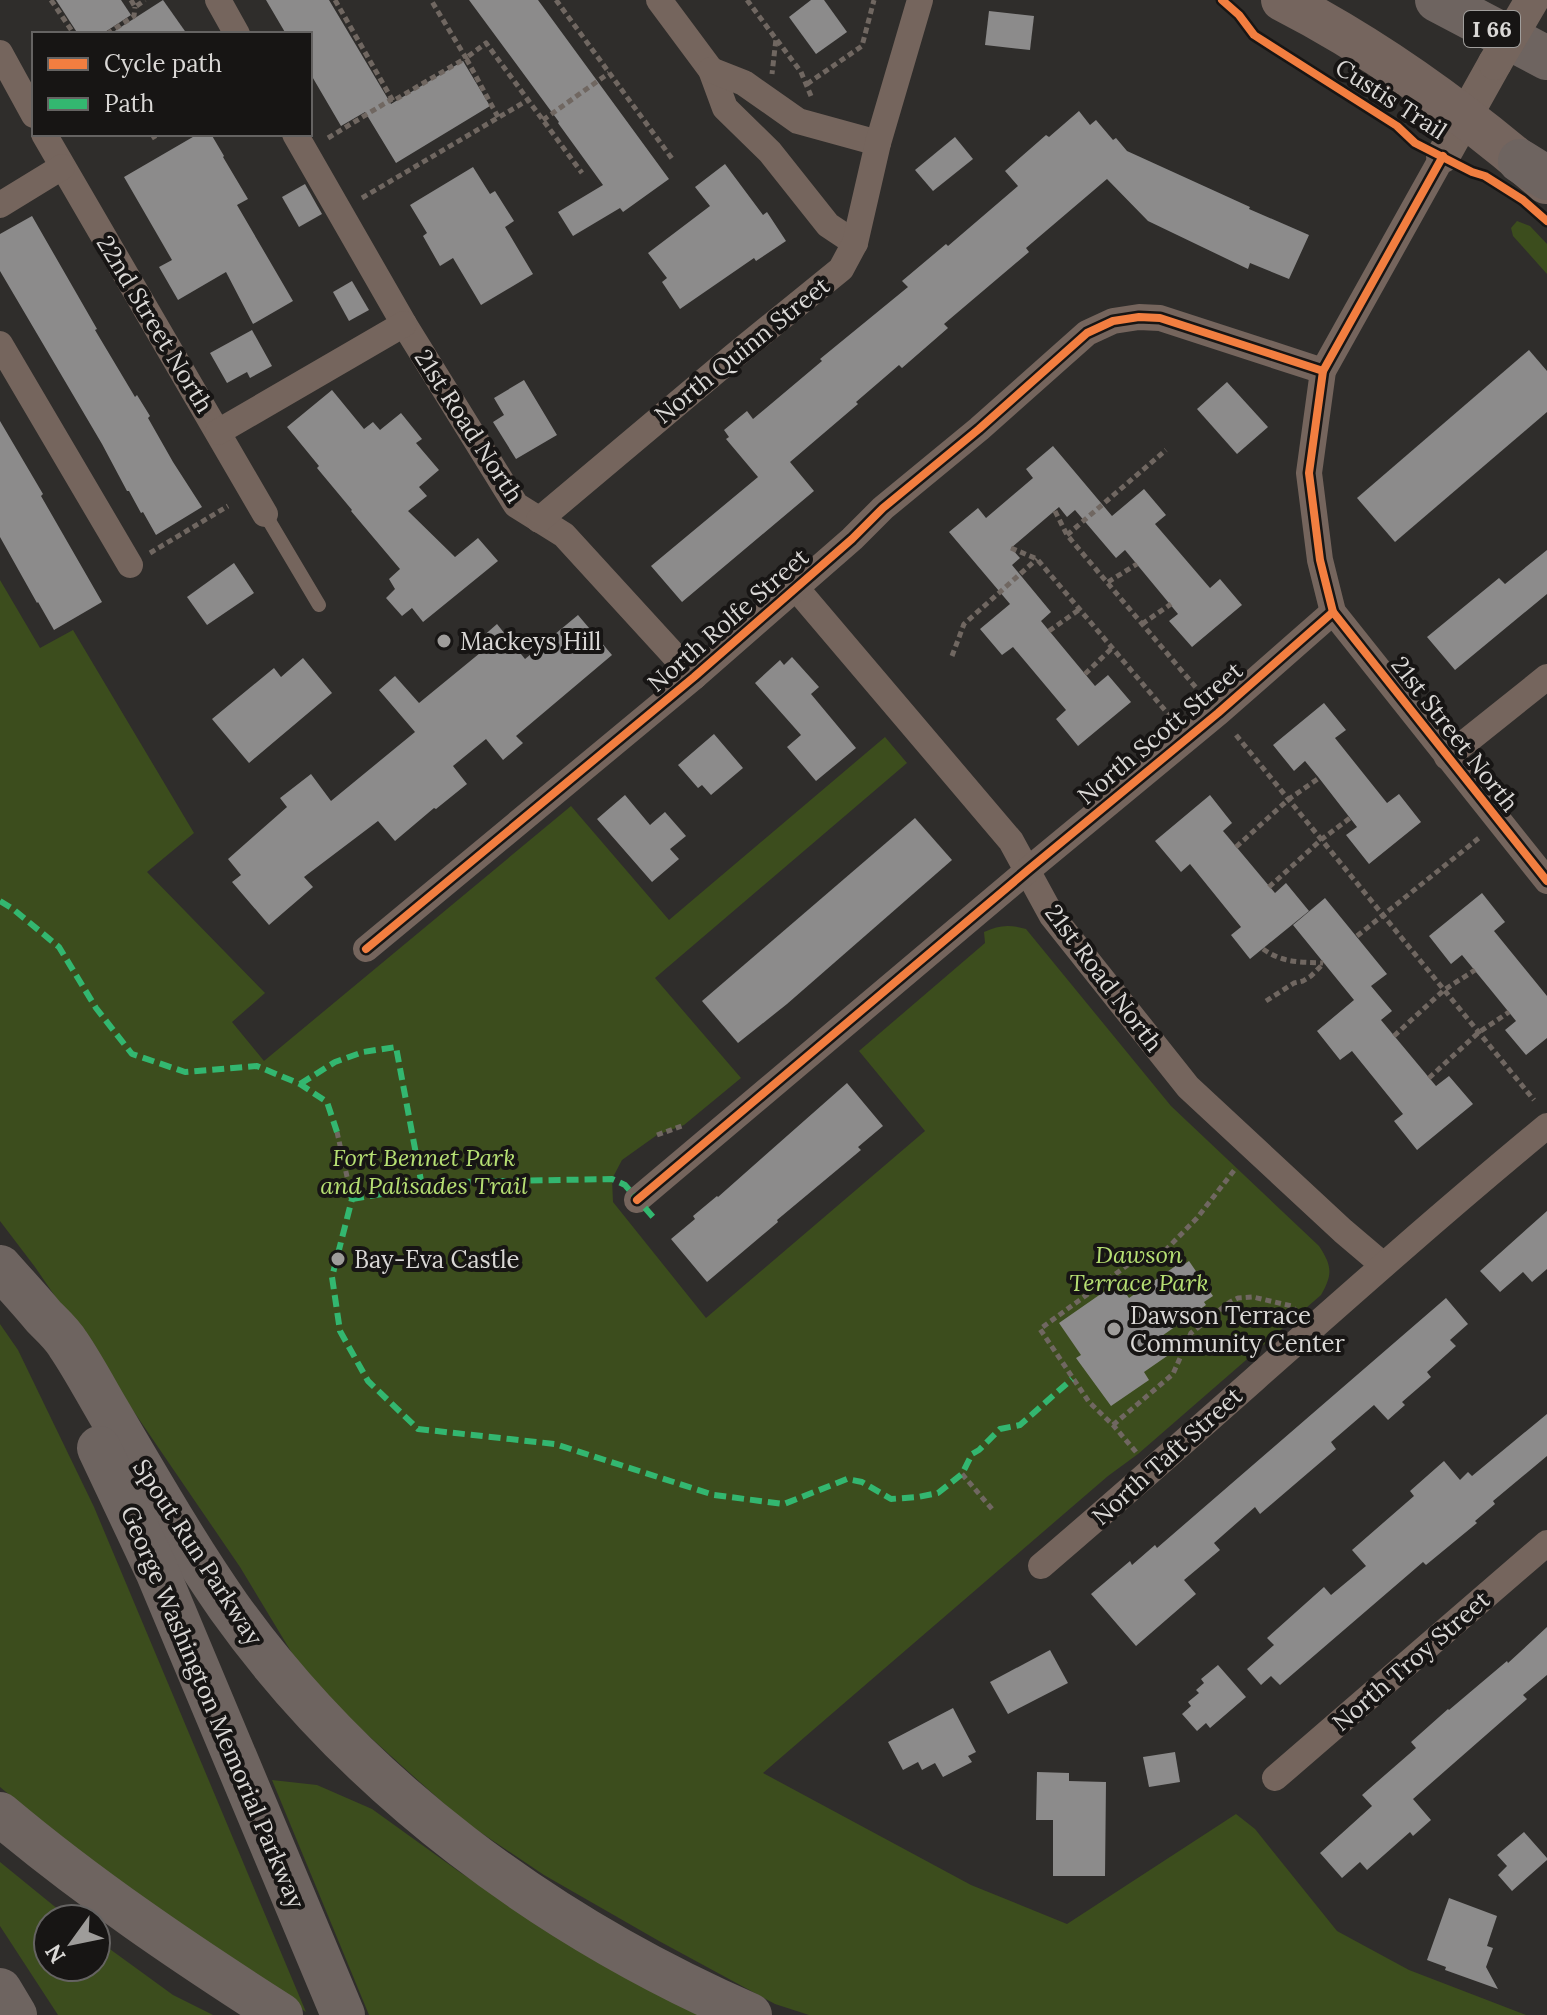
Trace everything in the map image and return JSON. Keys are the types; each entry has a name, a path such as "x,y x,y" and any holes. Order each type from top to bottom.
{"highway":[{"name":"I 66","path":"1437,0 1547,58"},
{"name":"Spout Run Parkway","path":"0,1267 67,1342 180,1532 228,1606 293,1687 364,1760 462,1846 525,1892 638,1961 750,2015"},
{"name":"George Washington Memorial Parkway","path":"0,1279 46,1351 114,1477 157,1571 343,2015"},
{"path":"0,1814 143,1923 281,2015"},
{"path":"0,1990 15,2015"}],"main road":[{"path":"1282,0 1326,22 1465,116 1538,174"}],"street":[{"path":"218,0 236,32"},
{"path":"659,0 711,70 725,108 770,152 828,225 855,243"},
{"name":"North Quinn Street","path":"539,520 841,269 855,243 878,143 920,0"},
{"path":"1333,612 1320,560 1309,473 1323,371 1532,0"},
{"path":"0,53 32,111"},
{"path":"711,70 744,83 798,121 878,143"},
{"name":"22nd Street North","path":"45,136 265,514"},
{"name":"21st Road North","path":"296,136 404,324 516,505 564,535 694,677"},
{"path":"0,205 62,167"},
{"name":"North Rolfe Street","path":"366,949 694,677 852,539 883,508 979,429 1087,333 1113,321 1160,318 1323,371"},
{"path":"218,432 404,324"},
{"path":"0,344 130,565"},
{"name":"21st Road North","path":"796,588 1011,841 1052,916 1188,1087 1383,1265"},
{"name":"21st Street North","path":"1333,612 1547,881"},
{"name":"North Scott Street","path":"637,1200 1218,713 1333,612"},
{"path":"1447,757 1547,677"},
{"name":"North Taft Street","path":"1041,1566 1383,1265 1547,1126"},
{"name":"North Troy Street","path":"1275,1778 1547,1543"}],"lane":[{"path":"265,514 319,605"}],"path":[{"path":"51,0 73,32"},
{"path":"110,32 134,16 135,7 131,0"},
{"path":"135,7 145,0"},
{"path":"335,0 392,99"},
{"path":"431,0 498,117"},
{"path":"556,0 673,160"},
{"path":"747,0 801,72 814,106"},
{"path":"807,84 862,46 874,0"},
{"path":"771,83 776,39"},
{"path":"326,139 466,58 486,43 582,173"},
{"path":"543,120 609,73"},
{"path":"361,198 528,100"},
{"path":"1067,535 1166,450"},
{"path":"130,565 228,506"},
{"path":"1055,511 1067,535 1198,690"},
{"path":"1011,548 1037,559 1169,715"},
{"path":"952,656 964,624 1037,559"},
{"path":"1108,582 1137,564"},
{"path":"1142,624 1171,604"},
{"path":"1049,631 1080,609"},
{"path":"1085,674 1112,648"},
{"path":"1236,735 1534,1100"},
{"path":"1236,847 1289,799 1319,778"},
{"path":"1269,887 1350,818"},
{"path":"1357,936 1479,838"},
{"path":"1263,949 1276,958 1324,963 1311,976 1266,1001"},
{"path":"1394,1036 1444,990 1475,970"},
{"path":"1429,1078 1478,1033 1509,1012"},
{"path":"657,1135 684,1125"},
{"path":"337,1132 350,1190"},
{"path":"1138,1454 1089,1402 1040,1329 1136,1259 1153,1263 1197,1218 1236,1168"},
{"path":"1113,1425 1173,1374 1191,1333 1230,1302 1253,1297 1292,1306 1299,1314"},
{"path":"962,1474 992,1509"}],"green space":[{"path":"1517,221 1530,226 1547,244 1547,274 1513,236 1511,228"},
{"path":"0,580 40,648 73,630 194,833 147,872 265,993 232,1022 264,1061 571,806 669,920 885,737 907,763 655,978 741,1078 684,1125 657,1135 622,1160 612,1179 613,1202 706,1318 925,1131 859,1051 985,943 984,932 1004,926 1026,929 1171,1106 1319,1246 1329,1265 1329,1276 1321,1295 763,1773 971,1885 1067,1924 1236,1814 1255,1829 1337,1931 1409,1970 1526,2015 809,2015 775,2004 544,1875 462,1820 310,1683 240,1567 35,1267 0,1221"},
{"path":"0,1324 18,1350 94,1507 306,2012 128,1894 0,1787"},
{"path":"272,1780 317,1785 372,1809 461,1873 587,1952 714,2015 369,2015"},
{"path":"0,1862 50,1903 32,1903 32,1975 0,1926"},
{"path":"112,1951 173,1995 213,2015 58,2015 37,1983 112,1983"}],"building":[{"path":"56,0 121,0 131,15 105,32 77,32"},
{"path":"163,0 186,32 113,32"},
{"path":"266,0 329,0 391,104 463,61 490,106 396,163 365,112 341,126 312,76 312,32 285,32"},
{"path":"469,0 538,0 669,179 623,212 620,208 573,236 558,212 603,185"},
{"path":"811,0 824,0 847,32 816,54 789,17"},
{"path":"989,11 1034,16 1030,50 985,45"},
{"path":"1079,111 1090,125 1096,120 1127,151 1309,235 1289,279 1250,263 1248,269 1148,221 1107,179 1026,248 1029,252 944,324 948,328 902,368 899,365 790,462 814,491 682,602 651,566 758,477 726,439 729,437 724,430 747,411 753,419 908,287 902,281 1018,186 1005,171"},
{"path":"195,136 212,136 248,199 237,205 293,301 253,324 226,272 178,300 159,267 172,260 124,177"},
{"path":"955,137 973,159 933,191 915,170"},
{"path":"725,164 763,215 767,212 786,241 756,261 754,258 680,309 662,282 667,278 648,253 710,206 695,187"},
{"path":"473,167 490,194 495,191 514,221 505,227 533,274 481,305 453,258 440,266 423,236 427,233 410,205"},
{"path":"305,184 322,214 299,227 282,197"},
{"path":"32,216 95,330 135,397 137,395 150,416 148,418 173,462 202,507 156,535 127,491 0,271 0,234"},
{"path":"352,281 369,310 349,321 333,292"},
{"path":"252,330 272,366 250,378 247,372 227,383 210,353"},
{"path":"1529,350 1547,371 1547,412 1395,542 1357,498"},
{"path":"524,380 557,435 516,459 493,422 504,415 494,398"},
{"path":"1227,382 1268,427 1237,454 1197,409"},
{"path":"332,390 364,429 373,422 380,430 401,413 422,439 416,443 439,470 419,487 427,496 408,511 455,557 478,538 498,561 423,622 412,608 402,616 386,598 395,589 389,579 400,569 287,427"},
{"path":"0,421 102,602 54,630 0,537"},
{"path":"1053,446 1112,516 1144,489 1166,515 1155,524 1210,588 1220,579 1242,605 1192,647 1169,621 1178,614 1125,550 1116,558 1075,510 1067,517 1059,507 1011,548 1020,558 1012,565 1051,612 1041,621 1095,686 1108,675 1131,702 1078,746 1056,719 1066,710 1013,647 1002,655 980,629 1010,604 949,532 978,508 986,518 1033,478 1026,469"},
{"path":"1547,550 1547,594 1455,670 1427,637 1499,578 1505,584"},
{"path":"234,563 254,593 207,625 187,597"},
{"path":"578,615 612,655 516,736 523,743 503,760 486,739 453,766 467,784 395,841 378,821 304,877 313,887 269,925 232,882 241,875 228,859 287,807 280,798 311,774 331,801 415,732 379,690 395,676 419,703 480,653 473,645 497,624 525,659"},
{"path":"792,657 819,687 811,694 856,748 816,781 787,747 801,735 755,683 780,660 784,665"},
{"path":"303,658 332,693 249,763 212,719 274,668 281,677"},
{"path":"1324,703 1346,730 1335,738 1387,803 1399,794 1421,822 1369,864 1346,835 1357,827 1319,778 1305,761 1294,771 1273,745"},
{"path":"714,734 743,768 711,795 702,785 698,788 678,765"},
{"path":"625,795 650,825 665,812 686,836 670,849 679,859 652,882 597,819"},
{"path":"1210,795 1232,823 1223,831 1275,893 1286,883 1309,911 1250,959 1231,935 1241,927 1190,864 1181,872 1155,841"},
{"path":"915,818 952,860 738,1043 702,1001"},
{"path":"1482,893 1505,922 1494,931 1547,996 1547,1038 1526,1055 1505,1030 1516,1021 1490,989 1462,955 1451,964 1429,936"},
{"path":"1325,898 1387,974 1371,986 1392,1011 1381,1020 1436,1086 1449,1076 1473,1104 1417,1150 1394,1121 1403,1114 1352,1051 1340,1060 1317,1031 1354,1000 1293,925"},
{"path":"847,1083 883,1126 858,1147 861,1150 707,1282 671,1239 695,1219 693,1216"},
{"path":"1547,1211 1547,1269 1532,1282 1523,1272 1500,1292 1480,1271"},
{"name":"Dawson Terrace Community Center","path":"1189,1261 1213,1296 1204,1302 1206,1305 1159,1338 1170,1354 1144,1372 1149,1380 1111,1406 1076,1358 1081,1355 1059,1323 1118,1282 1129,1298 1177,1265 1180,1267"},
{"path":"1446,1298 1468,1324 1450,1340 1456,1346 1427,1372 1431,1377 1402,1402 1405,1405 1388,1420 1374,1405 1331,1442 1336,1449 1260,1514 1255,1507 1214,1543 1220,1550 1184,1580 1196,1594 1136,1646 1091,1594 1130,1561 1132,1565 1155,1545 1157,1548"},
{"path":"1547,1414 1547,1456 1493,1501 1495,1504 1475,1521 1477,1523 1426,1565 1423,1562 1280,1685 1271,1676 1261,1685 1247,1669 1274,1645 1267,1638 1324,1587 1331,1595 1366,1566 1352,1550 1414,1496 1410,1491 1444,1461 1460,1480 1468,1472 1472,1476"},
{"path":"1547,1627 1547,1675 1523,1695 1527,1699 1413,1799 1431,1820 1413,1836 1410,1832 1367,1870 1360,1862 1342,1878 1320,1853 1372,1806 1362,1795 1416,1748 1411,1742"},
{"path":"1050,1650 1068,1683 1008,1714 990,1682"},
{"path":"1218,1665 1246,1697 1210,1728 1206,1723 1197,1731 1182,1714 1191,1706 1188,1702 1199,1693 1196,1690 1204,1683 1201,1679"},
{"path":"953,1708 976,1752 968,1756 972,1762 943,1777 935,1763 922,1770 918,1762 903,1770 888,1742"},
{"path":"1175,1752 1180,1782 1149,1787 1143,1757"},
{"path":"1037,1772 1069,1773 1069,1781 1106,1782 1105,1876 1053,1876 1053,1820 1036,1820"},
{"path":"1524,1832 1547,1860 1512,1891 1498,1875 1507,1866 1497,1855"},
{"path":"1449,1898 1497,1916 1487,1946 1493,1948 1486,1967 1498,1989 1445,1970 1446,1967 1427,1960"}],"marked path":[{"path":"0,901 59,947 96,1008 132,1054 185,1072 257,1066 300,1084 327,1102 337,1132"},
{"path":"300,1084 335,1062 363,1052 396,1047 422,1186"},
{"path":"352,1199 452,1182 612,1179 625,1185 653,1217"},
{"path":"350,1190 352,1199 332,1277 340,1331 368,1381 418,1429 555,1444 714,1495 784,1504 847,1479 862,1482 891,1499 918,1497 938,1493 962,1474 972,1454 1000,1429 1020,1425 1072,1379"}],"cycle path":[{"name":"Custis Trail","path":"1222,0 1239,15 1254,35 1397,126 1415,143 1485,176 1523,200 1547,221"},
{"name":"Custis Trail","path":"1443,156 1323,371 1309,473 1320,560 1333,612 1547,881"},
{"path":"366,949 694,677 852,539 883,508 979,429 1087,333 1113,321 1160,318 1323,371"},
{"path":"637,1200 1218,713 1333,612"}],"place":[{"name":"Mackeys Hill","path":"444,641"},
{"name":"Bay-Eva Castle","path":"338,1259"},
{"name":"Dawson Terrace Community Center","path":"1114,1329"}],"park label":[{"name":"Fort Bennet Park and Palisades Trail","path":"424,1171"},
{"name":"Dawson Terrace Park","path":"1139,1268"}]}
